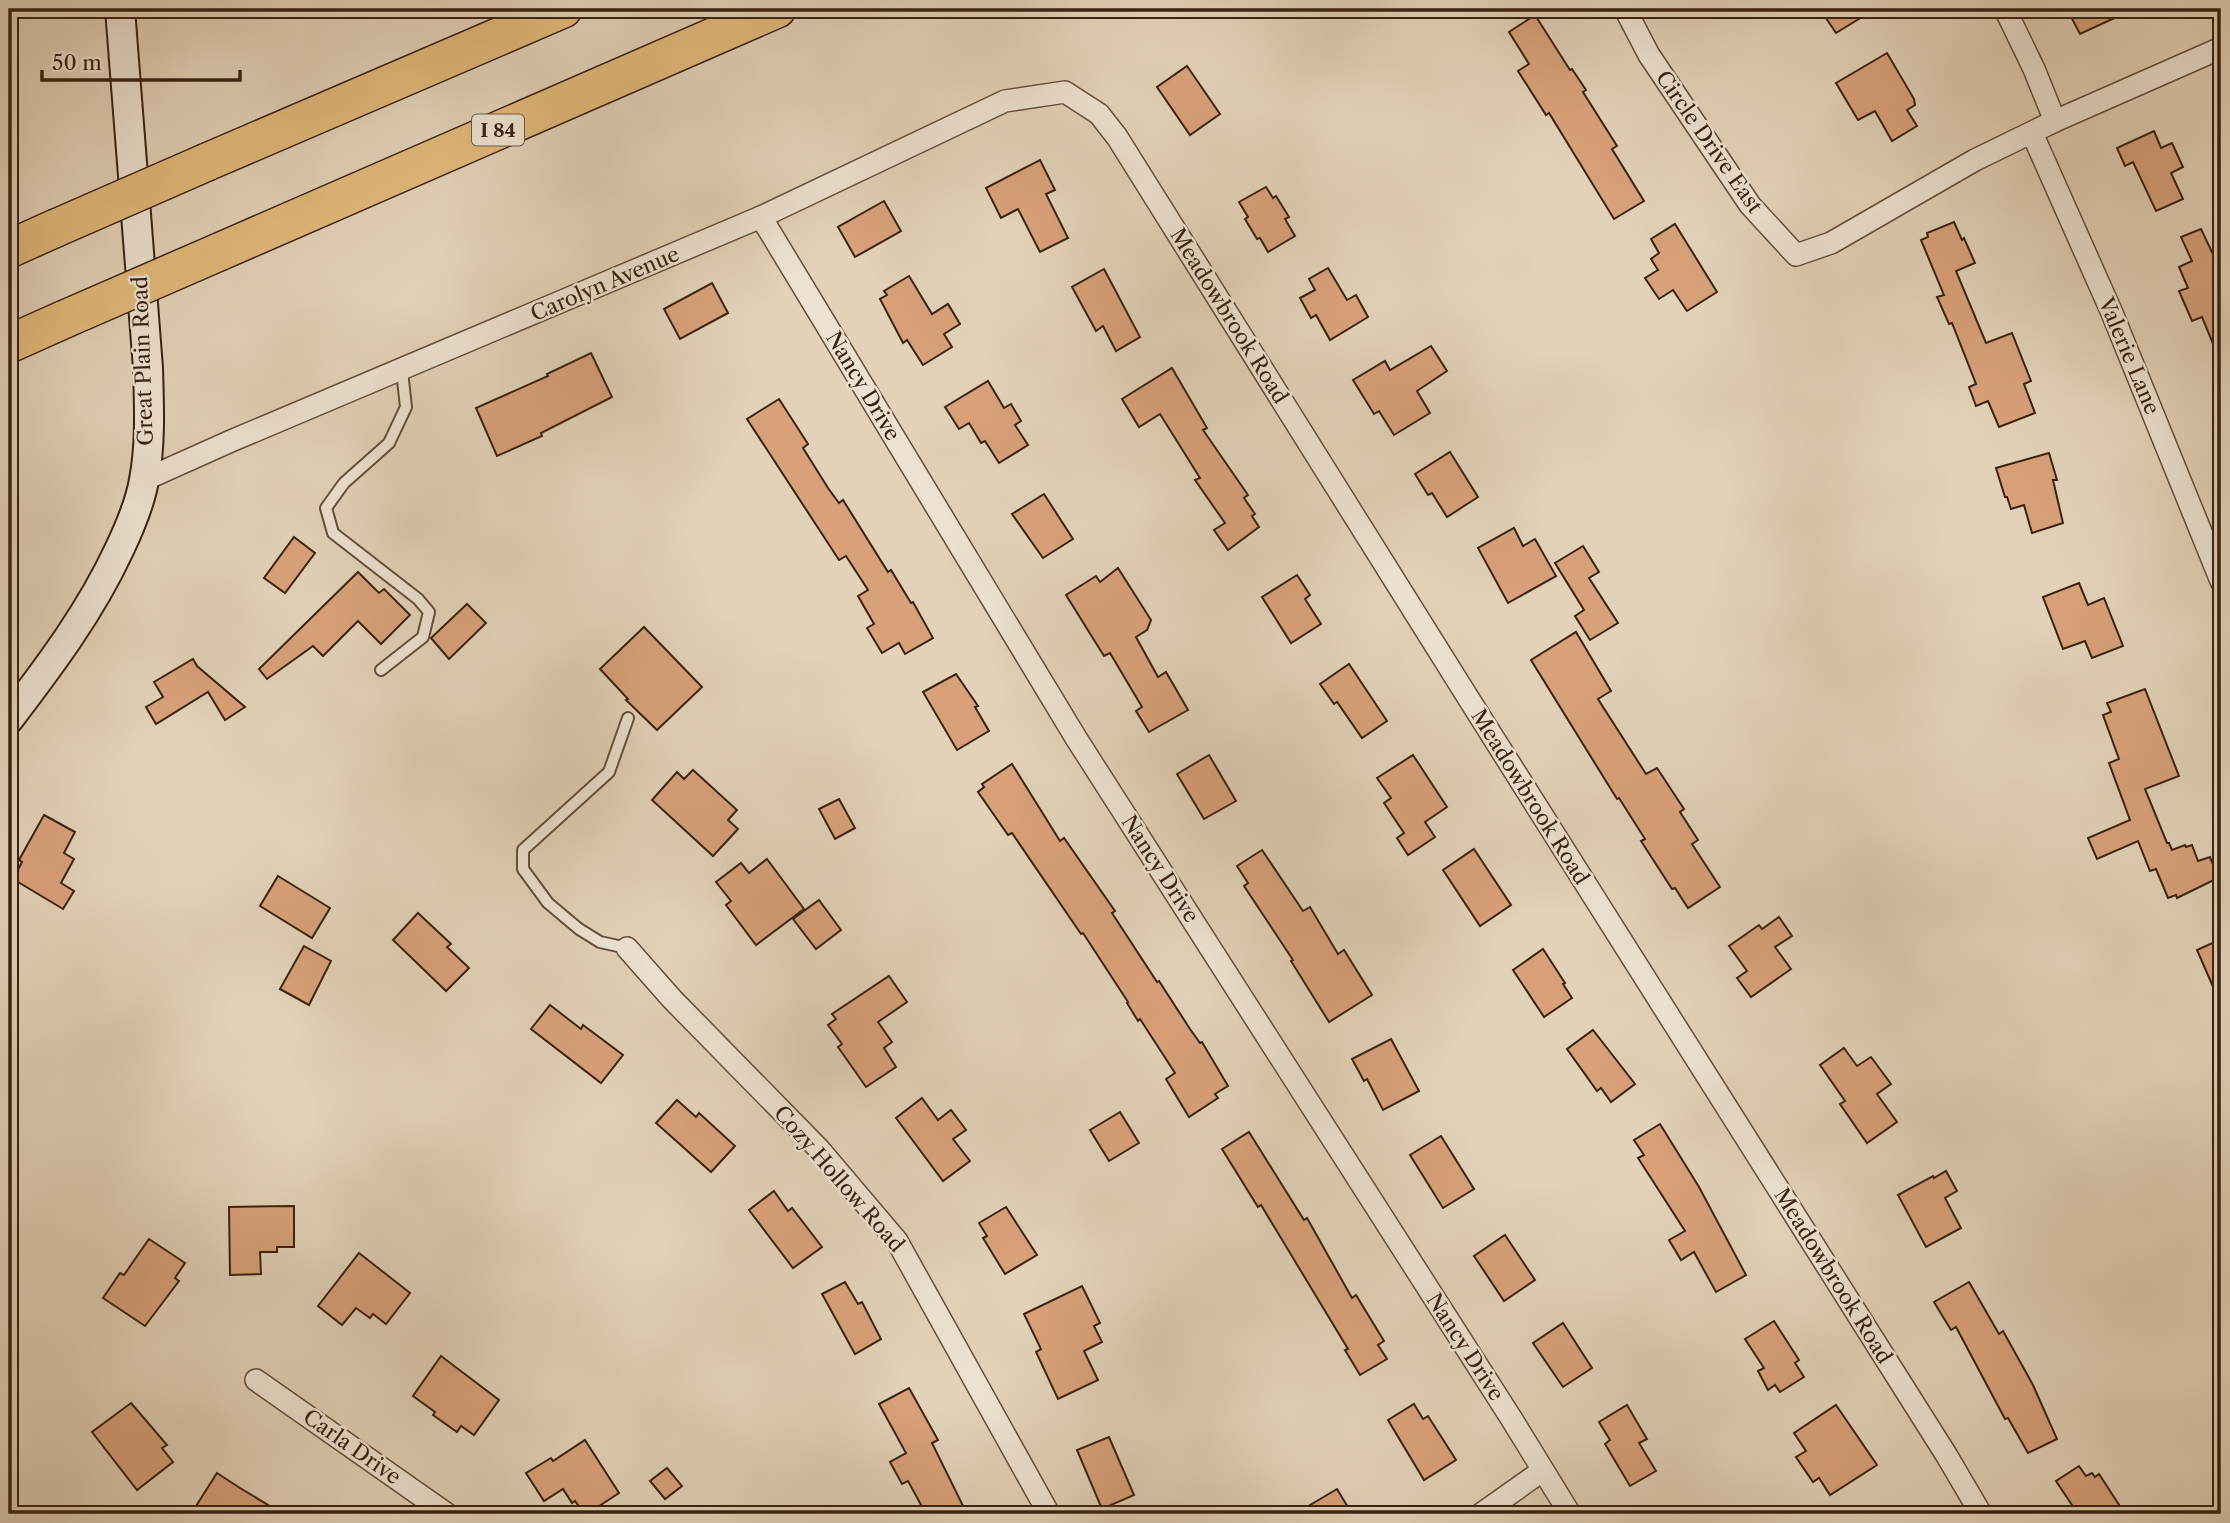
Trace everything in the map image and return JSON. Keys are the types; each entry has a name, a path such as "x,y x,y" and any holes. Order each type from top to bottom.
{"highway":[{"path":"9,248 563,9"},
{"name":"I 84","path":"9,344 777,9"}],"main road":[{"name":"Great Plain Road","path":"9,719 64,648 104,581 132,521 144,480 150,423 148,368 120,9"}],"street":[{"name":"Circle Drive East","path":"1626,9 1649,55 1750,205 1796,255 1831,243 1975,160 2032,133"},
{"path":"2006,9 2055,121"},
{"path":"2032,133 2221,48"},
{"name":"Carolyn Avenue","path":"144,480 761,217 1005,101 1065,92"},
{"name":"Meadowbrook Road","path":"1065,92 1099,114 1117,137 1981,1514"},
{"name":"Valerie Lane","path":"2032,133 2112,313 2221,581"},
{"name":"Nancy Drive","path":"761,217 1076,738 1570,1514"},
{"name":"Cozy Hollow Road","path":"627,948 672,999 819,1149 897,1241 1049,1514"},
{"name":"Carla Drive","path":"256,1380 447,1514"},
{"path":"1481,1514 1542,1471"}],"lane":[{"path":"381,670 423,637 429,612 418,599 333,533 326,508 344,483 389,443 406,407 402,371"},
{"path":"627,948 600,942 579,929 548,903 523,869 523,850 609,772 628,718"}],"building":[{"path":"1820,9 1875,9 1836,33"},
{"path":"2067,9 2134,9 2080,34"},
{"path":"1535,15 1586,90 1583,92 1617,146 1612,149 1644,201 1614,219 1549,113 1546,115 1518,71 1529,64 1509,32"},
{"path":"1887,53 1914,99 1915,105 1907,110 1917,126 1892,141 1875,111 1858,120 1836,83"},
{"path":"1187,66 1220,114 1190,135 1157,87"},
{"path":"2154,131 2161,148 2172,143 2183,167 2171,173 2183,199 2156,211 2133,162 2125,166 2117,148"},
{"path":"1040,160 1055,190 1046,194 1068,238 1040,252 1018,209 1001,218 986,188"},
{"path":"1266,187 1273,198 1276,196 1289,217 1285,219 1295,236 1268,252 1245,219 1248,217 1239,202"},
{"path":"884,201 901,231 855,257 838,227"},
{"path":"1954,222 1975,263 1956,271 1986,343 2012,333 2031,381 2024,384 2035,413 1999,427 1988,401 1976,406 1969,387 1976,384 1952,323 1949,324 1937,297 1944,295 1921,240 1928,237 1927,233"},
{"path":"1675,224 1717,292 1687,311 1673,290 1659,299 1645,278 1658,270 1651,259 1659,253 1651,239"},
{"path":"2201,229 2221,271 2221,363 2202,317 2192,321 2179,291 2188,288 2179,267 2192,261 2181,237"},
{"path":"1328,268 1347,300 1356,295 1368,317 1330,340 1316,315 1311,318 1300,298 1315,290 1309,279"},
{"path":"1104,269 1140,337 1116,351 1103,326 1096,331 1072,287"},
{"path":"909,276 932,314 948,304 960,324 944,334 952,347 923,365 907,340 903,343 880,299 887,295 884,291"},
{"path":"712,283 728,313 680,339 664,309"},
{"path":"1431,346 1447,371 1417,391 1430,413 1394,435 1379,411 1374,414 1353,380 1385,361 1390,370"},
{"path":"591,353 612,397 541,433 542,436 497,456 476,408 548,376 547,374"},
{"path":"1172,368 1207,428 1203,430 1248,495 1244,498 1255,514 1252,516 1259,527 1228,550 1214,530 1225,523 1195,480 1200,478 1160,414 1139,427 1122,399"},
{"path":"988,381 1004,408 1011,404 1021,421 1015,425 1028,445 999,463 985,441 981,443 969,423 959,429 945,407"},
{"path":"779,399 808,444 803,448 828,488 839,503 843,500 888,572 891,570 911,603 913,602 933,638 905,654 899,643 882,653 867,628 874,624 858,596 868,590 846,556 839,560 747,419"},
{"path":"1450,452 1478,497 1447,517 1432,493 1428,495 1415,474"},
{"path":"2049,453 2057,480 2053,480 2063,523 2032,533 2024,505 2011,509 1996,468"},
{"path":"1044,494 1073,539 1043,558 1012,514"},
{"path":"1514,528 1523,546 1535,539 1556,576 1508,603 1478,548"},
{"path":"294,537 315,553 285,593 264,578"},
{"path":"1583,546 1599,572 1589,578 1618,623 1590,640 1575,616 1584,610 1555,563"},
{"path":"1118,568 1151,620 1147,630 1136,637 1158,677 1166,672 1188,710 1149,732 1136,711 1142,707 1110,653 1104,656 1066,595 1096,576 1100,582"},
{"path":"358,572 379,593 384,589 410,615 381,644 358,621 323,656 313,646 267,679 259,669"},
{"path":"1297,575 1310,595 1305,599 1321,624 1291,643 1262,597"},
{"path":"2079,583 2088,605 2104,598 2123,646 2092,658 2085,641 2063,649 2043,597"},
{"path":"467,604 486,623 449,659 431,638"},
{"path":"644,627 702,687 657,730 626,700 628,699 600,669"},
{"path":"1576,632 1611,691 1598,699 1646,774 1657,768 1684,809 1680,812 1698,840 1692,844 1720,887 1688,908 1675,888 1672,889 1641,841 1645,839 1619,798 1617,799 1531,660"},
{"path":"193,659 197,666 245,707 225,720 208,692 156,724 146,707 163,697 154,682"},
{"path":"1349,664 1387,721 1362,738 1337,702 1334,704 1320,684"},
{"path":"956,674 978,706 975,707 989,731 957,750 923,692"},
{"path":"2145,689 2179,776 2145,789 2172,850 2192,845 2198,861 2210,857 2218,878 2177,898 2176,895 2168,898 2156,869 2150,871 2138,841 2097,859 2088,838 2130,820 2109,763 2119,759 2103,715 2111,712 2107,703"},
{"path":"1209,755 1236,801 1204,819 1177,774"},
{"path":"1413,755 1447,807 1425,822 1435,837 1408,855 1397,838 1404,833 1384,803 1391,798 1377,778"},
{"path":"1012,764 1060,841 1064,838 1115,911 1112,913 1157,982 1159,981 1200,1043 1202,1042 1228,1086 1215,1094 1218,1098 1189,1117 1166,1079 1175,1073 1140,1019 1138,1021 1083,933 1081,934 1012,833 1008,835 978,792 984,787 982,784"},
{"path":"693,770 737,810 728,820 738,829 713,856 652,800 677,772 684,779"},
{"path":"839,799 855,828 835,839 819,809"},
{"path":"44,815 75,832 64,853 74,859 61,883 74,891 63,909 13,879 22,862 19,860"},
{"path":"1474,849 1511,905 1480,926 1443,870"},
{"path":"1262,850 1303,911 1310,907 1338,954 1344,950 1372,995 1329,1022 1291,961 1293,960 1244,886 1248,883 1237,866"},
{"path":"767,859 804,909 756,945 726,905 731,901 716,882 741,863 749,873"},
{"path":"278,876 330,908 312,938 260,906"},
{"path":"819,900 841,930 816,949 793,919"},
{"path":"418,913 451,944 447,947 469,968 446,991 393,940"},
{"path":"1779,917 1792,936 1775,947 1791,969 1751,997 1737,978 1747,971 1729,946 1759,925 1762,929"},
{"path":"2221,939 2221,1005 2197,950"},
{"path":"304,946 331,961 309,1005 280,989"},
{"path":"1543,949 1572,998 1544,1017 1513,970"},
{"path":"889,976 907,1002 878,1022 892,1042 884,1048 896,1067 866,1087 838,1047 842,1044 828,1025 836,1019 832,1014"},
{"path":"550,1005 581,1029 583,1025 623,1055 601,1083 531,1029"},
{"path":"1593,1030 1635,1084 1611,1102 1601,1088 1597,1091 1567,1049"},
{"path":"1391,1039 1419,1091 1383,1110 1367,1079 1364,1081 1352,1059"},
{"path":"1844,1048 1857,1066 1871,1057 1891,1084 1877,1094 1897,1122 1867,1143 1840,1104 1845,1101 1820,1065"},
{"path":"922,1098 938,1120 951,1110 966,1130 953,1139 970,1161 943,1181 896,1118"},
{"path":"677,1100 696,1117 699,1113 735,1146 711,1172 656,1123"},
{"path":"1120,1112 1139,1143 1109,1161 1090,1130"},
{"path":"1660,1124 1699,1187 1746,1275 1716,1292 1694,1252 1681,1260 1669,1240 1685,1231 1638,1158 1644,1155 1634,1140"},
{"path":"1249,1132 1304,1220 1307,1218 1352,1298 1356,1295 1384,1341 1378,1345 1387,1359 1360,1375 1345,1350 1348,1349 1261,1205 1258,1207 1222,1149"},
{"path":"1441,1136 1474,1189 1443,1208 1410,1155"},
{"path":"1946,1171 1957,1191 1945,1198 1961,1228 1926,1247 1898,1195"},
{"path":"774,1191 788,1211 792,1208 822,1247 793,1268 749,1210"},
{"path":"294,1206 294,1247 277,1247 277,1252 260,1252 261,1274 230,1275 229,1207"},
{"path":"1006,1207 1037,1255 1005,1274 983,1238 987,1236 979,1223"},
{"path":"1505,1235 1535,1280 1504,1301 1474,1256"},
{"path":"149,1239 185,1263 175,1278 179,1281 145,1326 103,1298 120,1273 124,1275"},
{"path":"359,1253 410,1293 386,1324 373,1314 370,1318 356,1308 342,1325 318,1306"},
{"path":"845,1282 858,1304 862,1302 881,1339 855,1354 822,1294"},
{"path":"1969,1282 1999,1334 2003,1331 2033,1385 2057,1439 2028,1453 2008,1418 2005,1419 1956,1327 1951,1330 1934,1302"},
{"path":"1082,1286 1100,1323 1094,1326 1102,1342 1084,1351 1098,1380 1058,1399 1036,1352 1041,1349 1024,1314"},
{"path":"1774,1321 1799,1360 1795,1363 1804,1377 1780,1392 1775,1385 1768,1390 1758,1371 1764,1368 1745,1339"},
{"path":"1563,1323 1592,1368 1563,1387 1533,1343"},
{"path":"441,1356 499,1400 474,1435 461,1426 457,1432 413,1396"},
{"path":"909,1388 938,1440 932,1443 967,1514 926,1514 908,1481 902,1484 890,1462 906,1453 879,1404"},
{"path":"131,1403 167,1445 162,1448 173,1462 137,1490 92,1432"},
{"path":"1414,1404 1423,1419 1428,1416 1456,1460 1424,1480 1388,1420"},
{"path":"1627,1405 1647,1439 1639,1443 1656,1471 1630,1486 1605,1444 1610,1440 1599,1422"},
{"path":"1836,1405 1877,1465 1830,1495 1819,1478 1813,1482 1796,1457 1806,1451 1794,1433"},
{"path":"1109,1437 1134,1495 1102,1509 1077,1450"},
{"path":"585,1440 619,1493 587,1514 584,1514 575,1501 572,1503 563,1489 544,1501 526,1473 551,1458 553,1461"},
{"path":"2079,1466 2086,1476 2092,1473 2095,1477 2099,1474 2125,1514 2078,1514 2056,1481"},
{"path":"667,1468 682,1486 665,1499 650,1481"},
{"path":"217,1473 240,1488 283,1514 191,1514"},
{"path":"1337,1489 1352,1514 1295,1514"}]}
